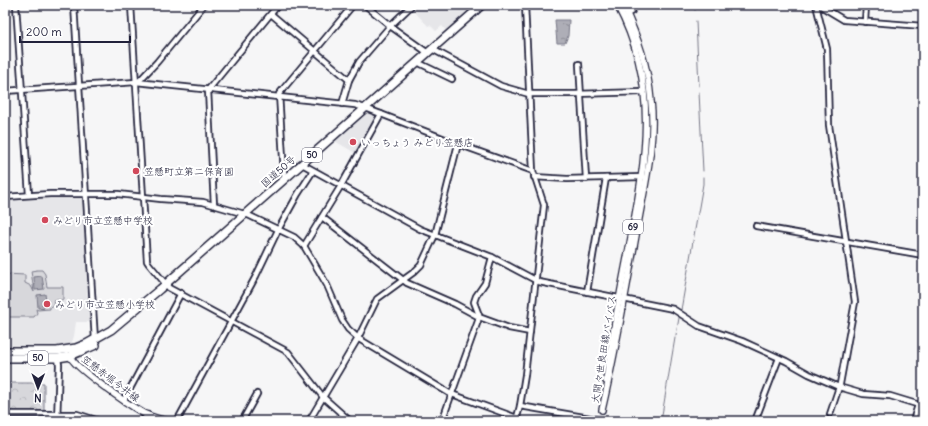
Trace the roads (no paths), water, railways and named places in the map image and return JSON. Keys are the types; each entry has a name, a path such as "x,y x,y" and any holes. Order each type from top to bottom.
{"highway":[{"name":"国道50号","path":"141,305 418,62 477,7"},
{"name":"50","path":"5,351 62,351 76,348 95,340 111,330 141,305"},
{"name":"50","path":"5,358 58,358 70,356 92,347 111,336 141,305"}],"main road":[{"name":"大間々世良田線バイパス","path":"618,5 634,44 640,64 644,92 646,132 642,176 622,299"},
{"name":"大間々世良田線バイパス","path":"602,410 608,367 646,177 652,120 651,101 645,61 638,37 623,5"},
{"path":"14,351 22,353 64,352 70,356 72,351 76,348"},
{"name":"笠懸赤堀今井線","path":"70,356 80,367 149,418 167,421"}],"street":[{"path":"16,5 29,195"},
{"path":"74,5 95,340"},
{"path":"131,5 147,261 169,288 232,320 288,352 323,397 350,421"},
{"path":"136,82 140,80 157,62 204,5"},
{"path":"214,205 208,90 278,5"},
{"path":"285,178 278,97 279,93 353,5"},
{"path":"365,5 390,26 430,51 501,86 529,94 644,92"},
{"path":"342,104 349,80 359,62 390,26 412,5"},
{"path":"5,197 29,195 113,194 143,198 192,200 244,214 294,238 304,246 327,285 342,320 357,338 452,394 517,420 530,332 544,205 533,171 525,5"},
{"path":"628,14 632,11 635,5"},
{"path":"817,5 844,20 923,26"},
{"path":"817,5 827,50 829,125 855,302 839,387 830,414"},
{"path":"865,22 866,5"},
{"path":"271,14 349,80"},
{"path":"418,62 452,79"},
{"path":"580,64 586,179"},
{"path":"5,91 136,82 342,104 365,108 533,171"},
{"path":"304,246 341,186 381,114"},
{"path":"309,421 357,338 377,299 419,267 435,234 458,144"},
{"path":"302,164 420,229 492,256 536,281 673,309 699,326 738,339 839,387 864,394 890,396 920,406 913,421"},
{"path":"177,421 256,276 278,230 313,171"},
{"path":"534,177 586,179 642,176"},
{"path":"587,292 606,178"},
{"path":"322,218 403,280 479,317 509,328 530,332"},
{"path":"756,226 923,255"},
{"path":"442,421 479,317 474,302 476,296 485,283 492,256"},
{"path":"124,400 181,293"},
{"path":"58,358 58,421"},
{"path":"755,421 780,358"},
{"path":"242,421 256,394"},
{"path":"520,406 607,421"},
{"path":"600,421 602,410"},
{"path":"5,414 77,414 99,421"},
{"path":"142,421 149,418"}],"water":[{"path":"555,20 569,20 568,36 565,43 557,43"},
{"path":"42,276 44,289 35,290 34,277"},
{"path":"45,294 47,307 38,308 37,295"}],"waterway":[{"path":"695,5 695,10"},
{"path":"696,21 699,86"},
{"path":"699,92 703,171"},
{"path":"681,310 703,177"},
{"path":"676,335 679,318"},
{"path":"661,421 675,338"}],"place":[{"name":"いっちょう みどり笠懸店","path":"353,142"},
{"name":"笠懸町立第二保育園","path":"136,171"},
{"name":"みどり市立笠懸中学校","path":"45,220"},
{"name":"みどり市立笠懸小学校","path":"47,304"}]}
